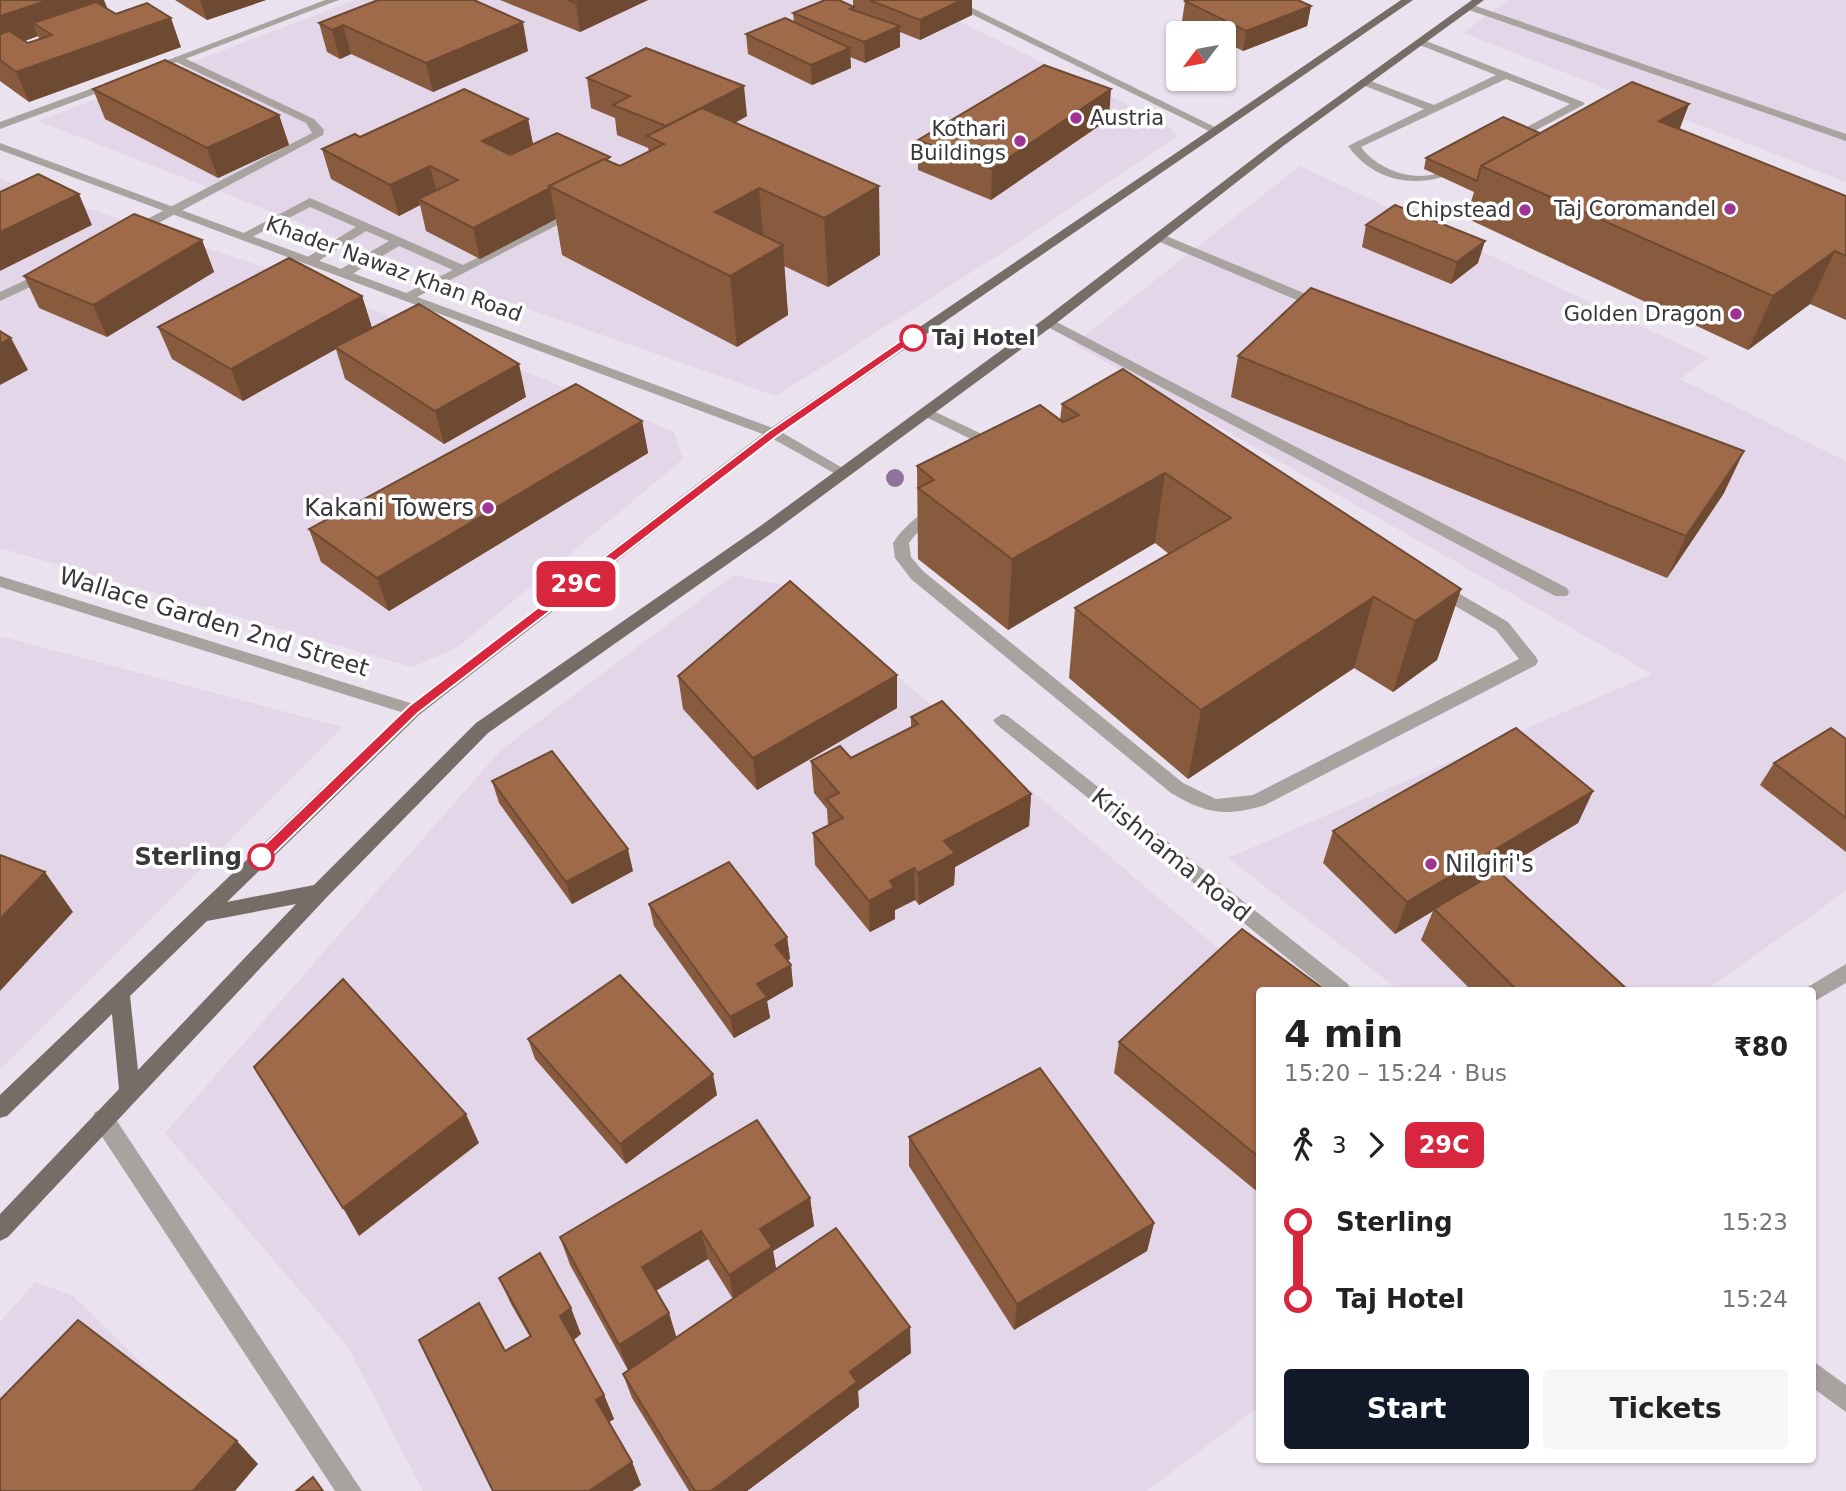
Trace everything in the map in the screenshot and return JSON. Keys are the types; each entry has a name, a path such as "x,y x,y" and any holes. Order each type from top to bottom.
{"main road":[{"path":"0,1109 414,710 773,433 1408,0"},
{"path":"0,1230 320,892 482,728 844,473 1049,322 1364,82 1475,3"},
{"path":"200,915 320,892"},
{"path":"120,992 130,1091"}],"street":[{"path":"140,73 334,0"},
{"path":"948,0 1217,131"},
{"path":"1475,3 1846,138"},
{"path":"1421,42 1592,109"},
{"path":"118,239 312,140 318,130 310,121 178,59"},
{"path":"1473,159 1438,177 1411,178 1392,174 1359,156 1354,146 1506,75"},
{"path":"0,126 127,78"},
{"path":"1364,82 1434,109"},
{"path":"1497,147 1579,104"},
{"name":"Khader Nawaz Khan Road","path":"0,146 773,433 844,473"},
{"path":"244,236 305,199 464,270"},
{"path":"409,297 585,208"},
{"path":"310,261 365,227"},
{"path":"1159,237 1339,313"},
{"path":"344,273 397,242"},
{"path":"0,297 59,268"},
{"path":"1049,322 1561,592"},
{"path":"927,412 1020,459"},
{"path":"1101,415 1142,415 1502,626 1530,661 1259,800 1234,808 1204,805 1166,780 918,575 903,558 901,543 912,527 1020,459 1101,415"},
{"name":"Wallace Garden 2nd Street","path":"0,581 414,710"},
{"name":"Krishnama Road","path":"1002,720 1337,987"},
{"path":"1816,992 1846,972"},
{"path":"103,1119 350,1491"},
{"path":"1816,1375 1846,1400"}],"shaded area":[{"path":"355,0 916,0 1167,124 1177,136 1014,245 776,396 460,285 38,121"},
{"path":"1508,0 1846,0 1846,182 1463,33"},
{"path":"1300,166 1709,358 1680,379 1846,461 1846,891 1710,987 1395,987 1228,858 1652,674 1074,344"},
{"path":"0,179 293,277 674,432 683,459 458,647 412,667 0,548"},
{"path":"733,575 792,587 1263,987 1256,987 1256,1409 1147,1491 423,1491 348,1347 165,1133 500,751"},
{"path":"0,636 343,727 0,1070"},
{"path":"35,1282 73,1296 192,1412 234,1491 0,1491 0,1322"}],"building":[{"path":"0,0 49,0 0,16"},
{"path":"378,0 474,0 523,22 426,63 343,25 332,30 319,23"},
{"path":"825,0 839,0 854,7 850,9 900,26 864,42 793,13"},
{"path":"869,0 962,0 920,20"},
{"path":"1298,0 1311,6 1246,31 1236,26 1236,21 1226,21 1185,1"},
{"path":"96,2 116,14 147,3 171,18 16,72 0,60 0,34 9,31 28,43 52,35 33,23"},
{"path":"785,18 850,48 811,65 746,34"},
{"path":"646,48 744,86 666,126 613,105 630,96 587,78"},
{"path":"165,60 279,115 207,148 93,89"},
{"path":"1044,65 1111,89 992,169 918,140"},
{"path":"1632,82 1689,104 1659,121 1846,196 1846,256 1835,251 1773,296 1481,166"},
{"path":"464,89 528,119 482,141 510,155 557,133 610,157 549,186 550,188 473,228 418,199 458,180 430,166 390,185 322,149 355,134 360,137"},
{"path":"702,108 879,186 824,218 759,188 715,212 783,245 730,276 549,186 604,159 620,166 664,144 647,136"},
{"path":"1503,117 1540,133 1481,166 1477,181 1426,158"},
{"path":"38,174 79,194 0,232 0,192"},
{"path":"1395,205 1485,241 1457,262 1366,225"},
{"path":"134,214 202,240 93,305 24,276"},
{"path":"289,258 362,296 231,369 158,327"},
{"path":"1311,288 1744,451 1686,536 1238,356"},
{"path":"419,304 519,364 435,411 335,347"},
{"path":"0,331 11,338 0,344"},
{"path":"1123,369 1461,589 1415,621 1374,597 1201,710 1075,608 1231,518 1165,473 1012,559 918,488 934,480 917,466 1040,405 1063,422 1079,415 1062,404"},
{"path":"576,384 642,421 377,578 309,529"},
{"path":"790,581 897,675 753,758 678,676"},
{"path":"942,701 1031,794 944,841 955,853 918,873 914,868 890,881 894,887 869,901 813,833 843,818 826,799 839,793 811,761 840,746 851,758 918,724 911,717"},
{"path":"1516,728 1593,791 1407,902 1333,831"},
{"path":"1831,728 1846,739 1846,818 1774,763"},
{"path":"552,751 628,849 566,882 492,781"},
{"path":"0,855 45,872 0,919"},
{"path":"729,862 787,937 775,945 791,965 757,984 767,997 730,1017 649,904"},
{"path":"1498,871 1625,987 1514,987 1434,909"},
{"path":"1242,929 1321,987 1256,987 1256,1155 1119,1042"},
{"path":"620,975 713,1074 620,1144 528,1039"},
{"path":"343,979 466,1114 343,1208 254,1067"},
{"path":"1040,1068 1154,1223 1017,1304 909,1137"},
{"path":"757,1120 810,1198 760,1229 772,1247 729,1275 701,1231 642,1267 669,1313 619,1345 560,1237"},
{"path":"836,1228 910,1327 850,1372 857,1382 711,1491 695,1491 623,1374"},
{"path":"540,1253 571,1308 560,1316 604,1395 596,1400 632,1462 589,1491 493,1491 419,1340 479,1303 505,1351 531,1336 499,1278"},
{"path":"78,1320 237,1441 193,1491 0,1491 0,1400"},
{"path":"313,1477 323,1491 296,1491"}],"bus line":[{"name":"29C","path":"261,857 414,710 773,433 913,338"}],"place":[{"name":"Austria","path":"1076,118"},
{"name":"Kothari Buildings","path":"1020,141"},
{"name":"Taj Coromandel","path":"1730,209"},
{"name":"Chipstead","path":"1525,210"},
{"name":"Golden Dragon","path":"1736,314"},
{"name":"Taj Hotel","path":"913,338"},
{"name":"Kakani Towers","path":"488,508"},
{"name":"Sterling","path":"261,857"},
{"name":"Nilgiri's","path":"1431,864"}]}
